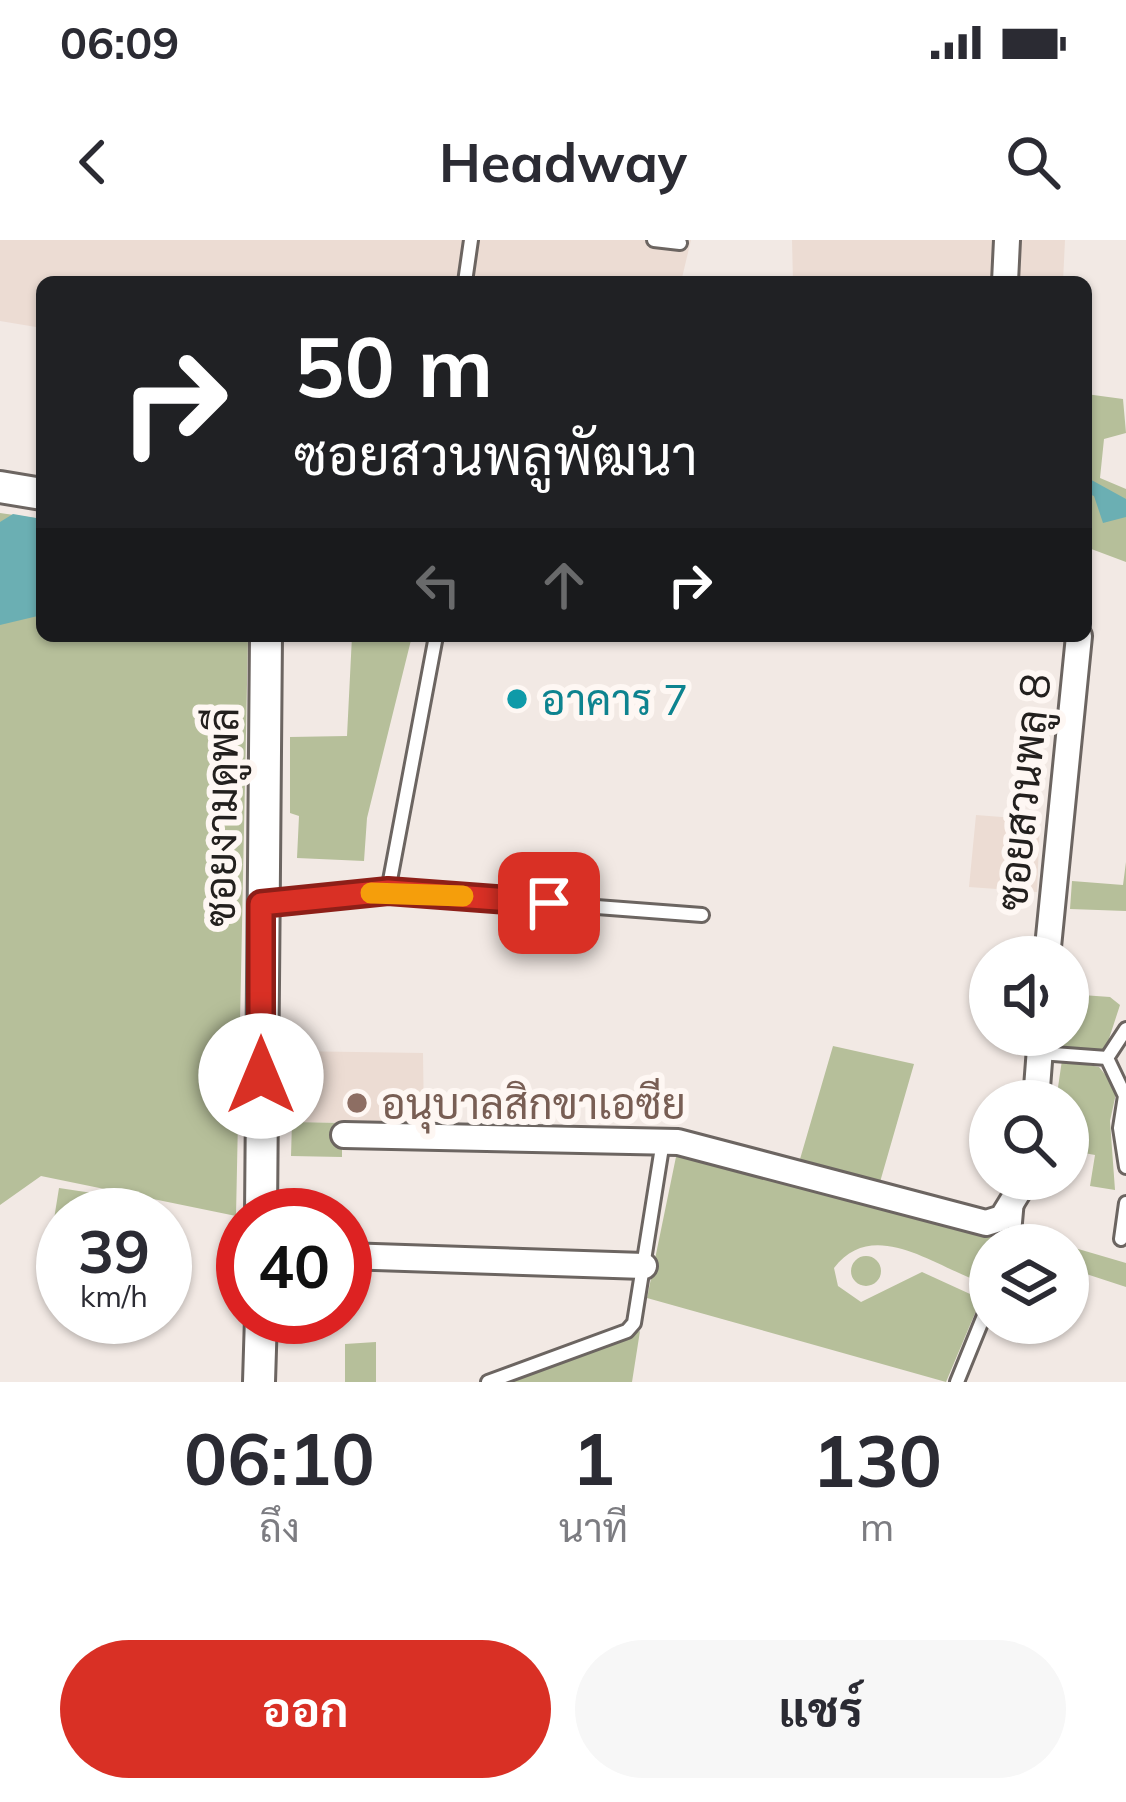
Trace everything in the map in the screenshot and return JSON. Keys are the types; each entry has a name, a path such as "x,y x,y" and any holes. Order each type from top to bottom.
{"street":[{"path":"1005,276 1007,240"},
{"path":"0,487 36,493"},
{"name":"ซอยงามดูพลี","path":"261,1188 266,642"},
{"name":"ซอยสวนพลู 8","path":"1048,936 1078,642"},
{"path":"344,1135 671,1142 986,1223 1002,1218 1014,1200"},
{"path":"372,1257 644,1266"},
{"path":"259,1382 260,1344"}],"lane":[{"path":"466,276 471,240"},
{"path":"653,240 680,243"},
{"path":"388,891 435,642"},
{"path":"261,904 388,891 703,915"},
{"path":"1108,1058 1126,1029"},
{"path":"1089,1054 1108,1058"},
{"path":"1108,1058 1125,1096 1120,1128 1126,1167"},
{"path":"488,1382 627,1330 638,1312 671,1142"},
{"path":"1120,1239 1126,1203"},
{"path":"958,1382 973,1344"}],"shaded area":[{"path":"0,240 691,240 682,276 36,276 36,327 0,321"},
{"path":"792,240 1065,240 1063,276 793,276"},
{"path":"976,815 1040,820 1037,892 969,887"},
{"name":"อนุบาลสิกขาเอซีย","path":"290,1051 423,1053 424,1124 292,1122"}],"green space":[{"path":"1092,395 1123,399 1126,433 1104,439 1100,478 1126,489 1126,562 1092,549"},
{"path":"0,513 36,518 36,642 248,642 237,1188 216,1188 216,1212 192,1207 192,1188 100,1188 41,1176 0,1205"},
{"path":"352,642 411,642 367,818 364,861 297,858 299,816 290,813 290,737 347,736"},
{"path":"1126,862 1126,911 1070,909 1072,881 1123,885"},
{"path":"1089,996 1110,997 1120,1005 1104,1054 1089,1053"},
{"path":"833,1046 914,1064 878,1189 798,1166"},
{"path":"1062,1060 1099,1067 1117,1089 1110,1121 1115,1190 1090,1186 1095,1155 1089,1154 1089,1080 1059,1080"},
{"path":"292,1122 342,1123 342,1157 291,1156"},
{"path":"677,1152 833,1196 969,1227 969,1277 887,1246 850,1253 834,1268 838,1286 861,1302 922,1272 969,1294 969,1327 946,1382 647,1298"},
{"path":"1089,1252 1126,1263 1126,1287 1089,1275"},
{"path":"866,1256 877,1260 881,1271 877,1282 866,1286 855,1282 851,1271 855,1260"},
{"path":"640,1331 632,1382 510,1382"},
{"path":"376,1342 376,1382 345,1382 345,1344"}],"water":[{"path":"1092,480 1126,499 1126,517 1103,523"},
{"path":"13,514 36,518 36,616 0,625 0,522"}],"slow traffic":[{"path":"371,893 463,896"}],"place":[{"name":"อาคาร 7","path":"517,699"},
{"name":"อนุบาลสิกขาเอซีย","path":"357,1103"}],"route":[{"path":"261,1076 261,904 388,891 549,903"}]}
